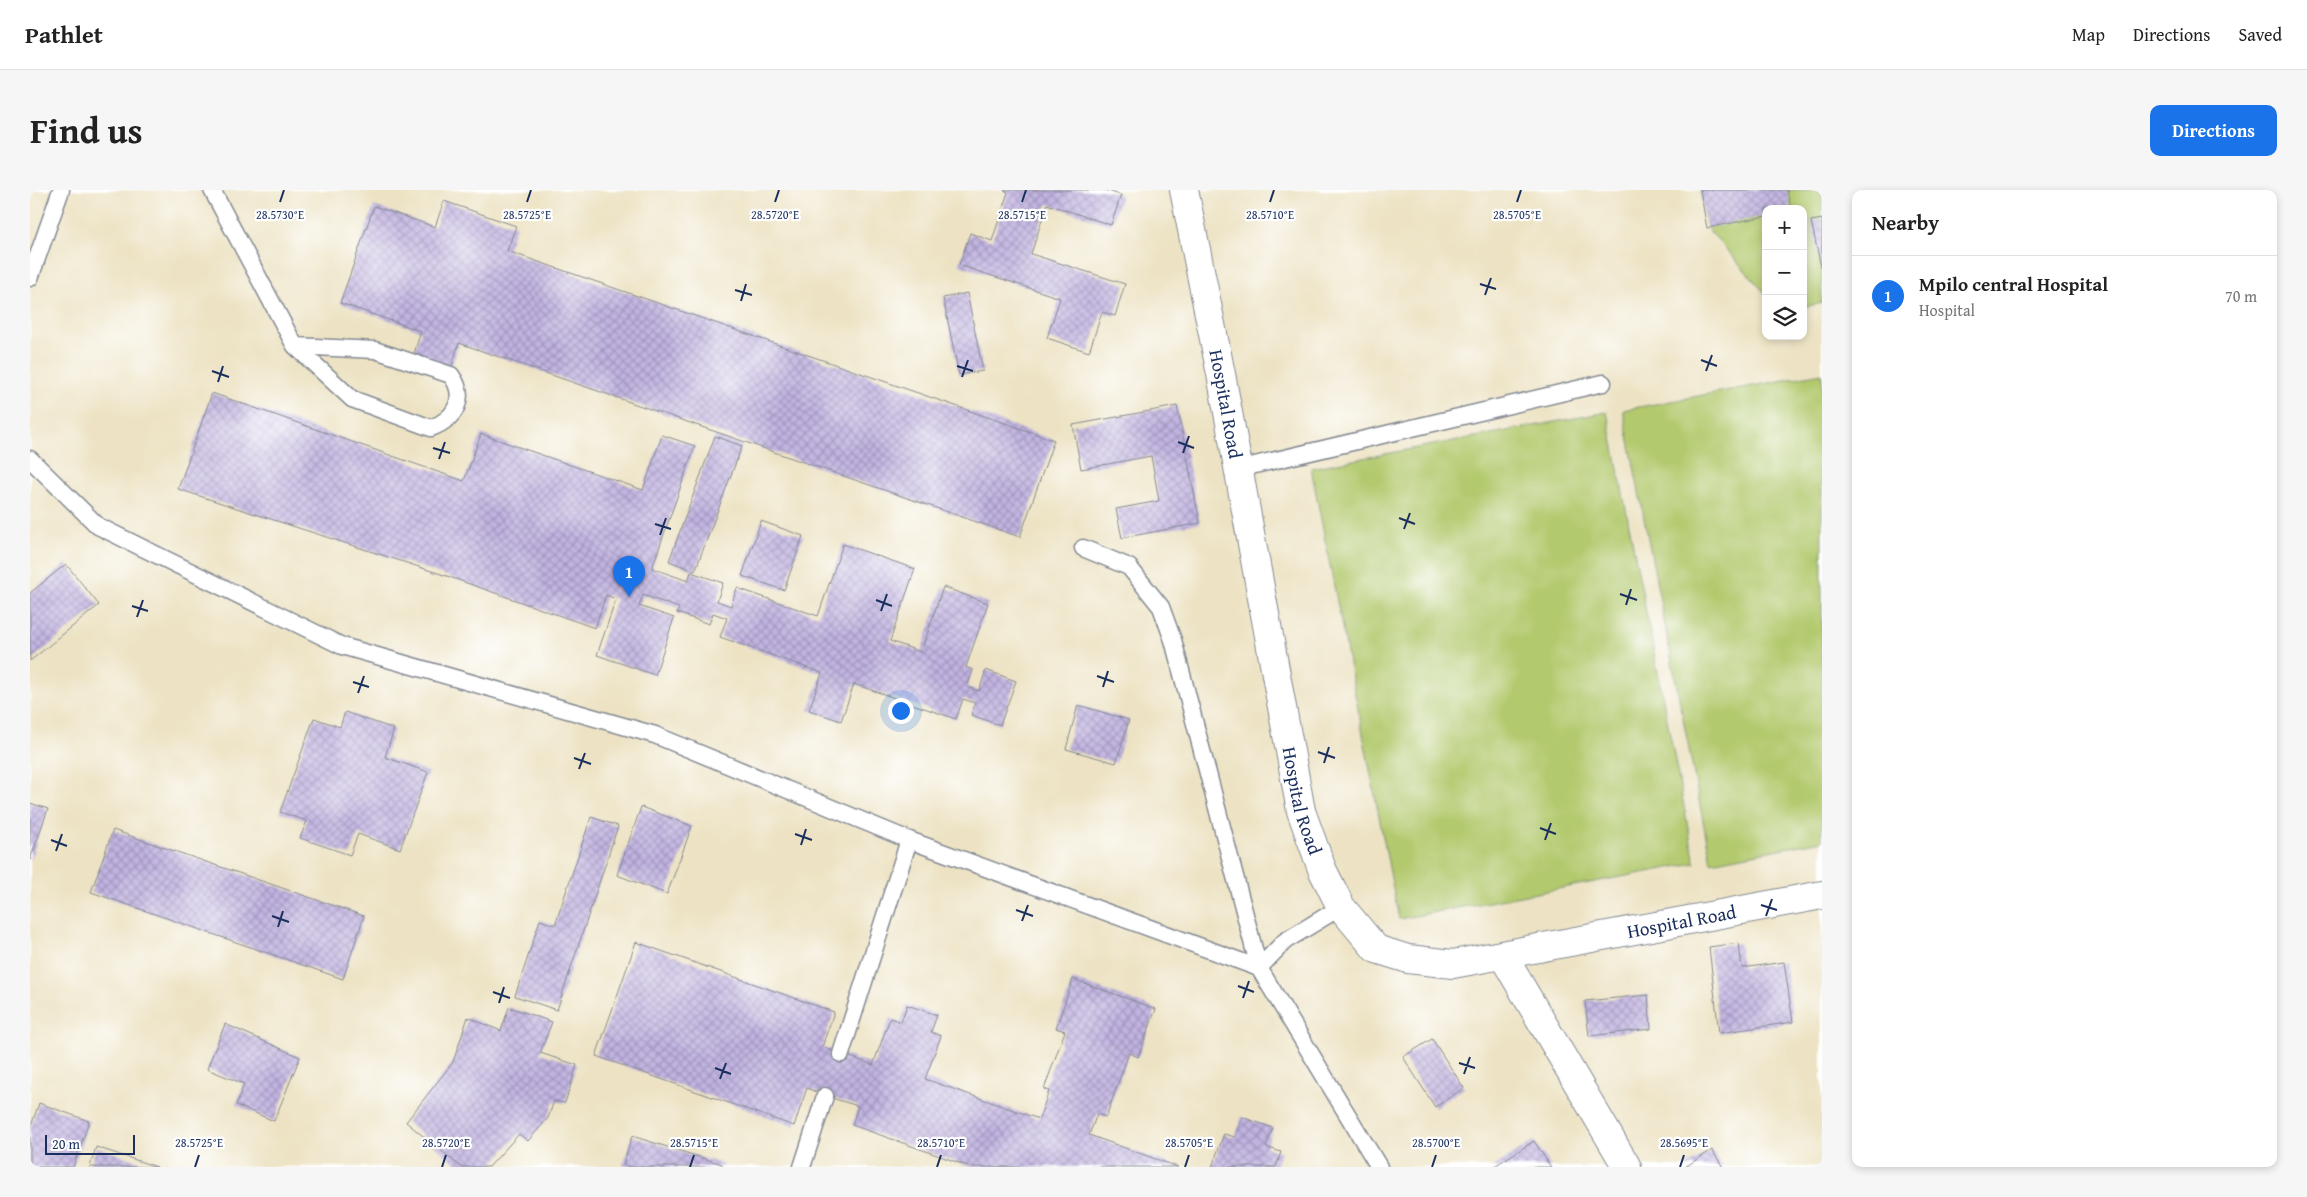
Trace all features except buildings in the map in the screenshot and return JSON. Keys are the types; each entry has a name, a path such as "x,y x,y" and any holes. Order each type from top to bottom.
{"street":[{"name":"Hospital Road","path":"1184,190 1238,469 1300,811 1322,869 1341,907 1376,949 1408,959 1453,964 1822,894"},
{"path":"1503,956 1627,1167"}],"lane":[{"path":"30,278 61,190"},
{"path":"212,190 295,346 352,399 431,428 442,424 453,414 460,393 458,384 451,375 375,350 295,346"},
{"path":"1238,469 1602,383"},
{"path":"30,459 98,526 342,646 654,735 909,840 1259,968"},
{"path":"1083,548 1129,567 1162,606 1173,640 1259,968 1379,1167"},
{"path":"841,1054 909,840"},
{"path":"1259,968 1285,941 1341,907"},
{"path":"802,1167 825,1096"}],"green space":[{"path":"1700,190 1822,190 1822,303 1807,306 1807,205 1762,205 1762,290 1707,228"},
{"path":"1822,373 1822,841 1711,862 1623,410"},
{"path":"1607,412 1695,863 1399,919 1311,468"}],"place":[{"name":"Mpilo central Hospital","path":"629,597"}]}
